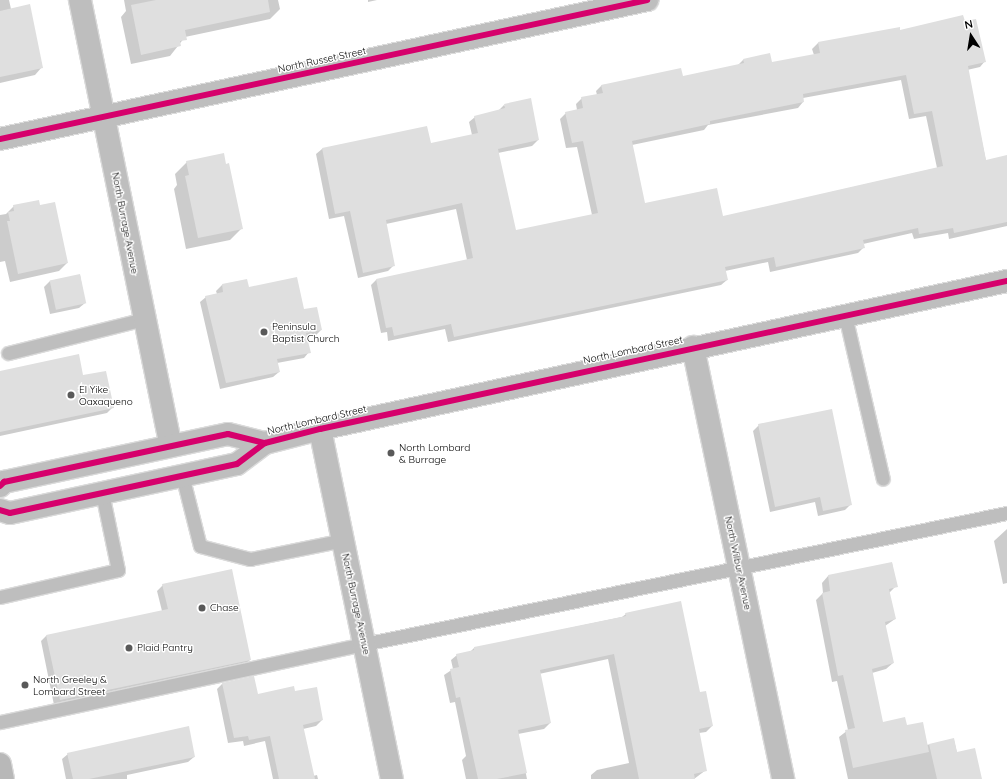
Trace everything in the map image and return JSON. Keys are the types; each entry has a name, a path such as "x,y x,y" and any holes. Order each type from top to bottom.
{"street":[{"name":"North Burrage Avenue","path":"80,0 171,446"},
{"name":"North Russet Street","path":"0,139 104,118 647,0"},
{"name":"North Lombard Street","path":"0,510 10,513 237,464 265,442 320,429 693,347 1007,281"},
{"name":"North Wilbur Avenue","path":"693,347 783,779"},
{"name":"North Burrage Avenue","path":"320,429 392,779"},
{"name":"North Lombard Street","path":"0,486 4,482 228,434 265,442"},
{"path":"0,764 3,779"}],"lane":[{"path":"845,315 883,479"},
{"path":"8,353 144,319"},
{"path":"182,475 200,546 250,559 343,540"},
{"path":"0,597 118,570 102,493"},
{"path":"0,722 364,644 1007,513"}],"building":[{"path":"156,0 268,0 270,12 185,30 187,40 180,41 181,46 141,55 131,5"},
{"path":"30,4 43,68 0,77 0,11"},
{"path":"963,15 965,21 976,19 986,62 968,66 986,160 1007,155 1007,222 954,233 953,228 919,234 918,228 863,240 865,248 776,267 774,257 725,267 728,280 454,337 451,324 394,336 392,327 386,328 376,279 473,258 462,203 386,220 395,266 363,273 350,211 335,214 322,148 427,126 431,143 478,133 474,116 505,108 504,104 531,98 539,140 498,149 516,230 598,213 583,141 572,143 565,112 583,108 581,97 603,93 601,85 681,68 683,76 744,63 743,59 770,53 772,62 820,53 818,42 900,27 900,30","holes":["906,75 914,114 932,111 943,166 723,216 717,188 645,203 632,141 710,124 710,121 804,102 803,94"]},
{"path":"224,153 226,164 229,163 243,229 198,238 185,176 189,175 186,161"},
{"path":"39,200 40,205 55,202 68,263 18,274 7,221 10,221 8,212 14,211 13,205"},
{"path":"80,274 86,303 56,310 50,280"},
{"name":"Peninsula Baptist Church","path":"297,277 304,309 317,307 322,330 306,333 311,353 277,359 280,372 226,383 205,296 223,292 222,284 247,279 249,287"},
{"path":"79,354 83,375 106,371 114,408 0,432 0,371"},
{"path":"832,409 852,505 823,511 820,497 775,507 758,424"},
{"path":"892,562 898,587 889,589 896,619 885,622 894,663 872,669 883,722 905,717 907,725 923,722 929,752 853,768 845,730 855,728 843,675 838,676 822,593 830,591 828,575"},
{"path":"232,569 251,660 60,700 46,635 168,609 162,584"},
{"path":"681,601 700,692 706,691 713,726 699,729 707,771 694,774 695,779 639,779 614,654 540,670 551,723 518,730 527,773 497,779 478,779 460,697 456,698 450,669 459,667 456,654 474,650 474,647 626,616 625,613"},
{"path":"254,676 258,694 294,686 295,691 317,687 323,720 303,725 315,779 279,779 270,736 249,740 248,736 234,738 222,683"},
{"path":"189,726 195,757 89,779 73,779 67,753"},
{"path":"954,738 957,752 975,748 982,779 937,779 929,744"}],"cycle path":[{"path":"0,139 647,0"},
{"path":"0,510 10,513 237,464 265,443 320,429 1007,281"},
{"path":"0,486 4,482 228,434 265,443"}],"place":[{"name":"Peninsula Baptist Church","path":"264,332"},
{"name":"El Yike Oaxaqueno","path":"71,395"},
{"name":"North Lombard & Burrage","path":"391,453"},
{"name":"Chase","path":"202,608"},
{"name":"Plaid Pantry","path":"129,648"},
{"name":"North Greeley & Lombard Street","path":"25,685"}]}
